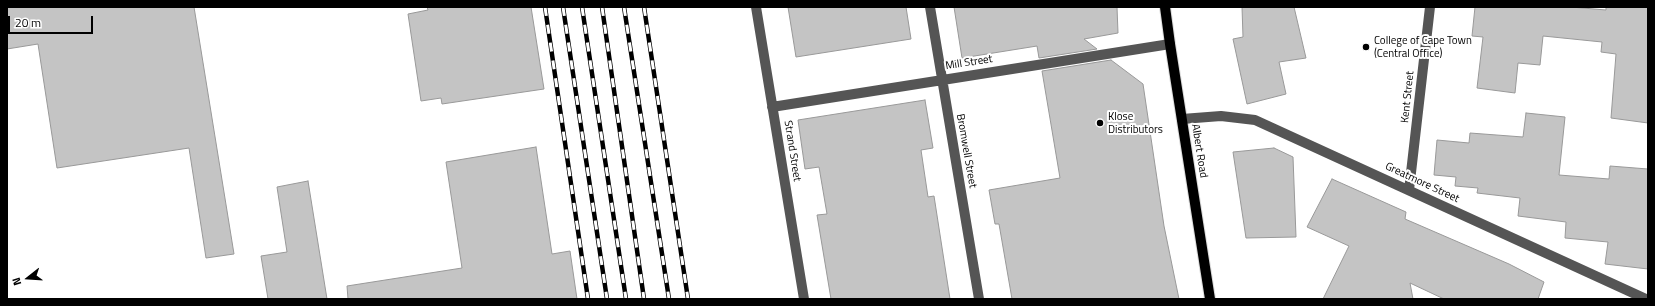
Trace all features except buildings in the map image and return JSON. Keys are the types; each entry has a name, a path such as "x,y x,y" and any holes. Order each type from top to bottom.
{"main road":[{"name":"Albert Road","path":"1165,7 1210,299"}],"street":[{"name":"Strand Street","path":"756,7 804,299"},
{"name":"Bromwell Street","path":"930,7 979,299"},
{"name":"Kent Street","path":"1409,190 1430,7"},
{"name":"Mill Street","path":"772,108 1170,44"},
{"name":"Greatmore Street","path":"1182,119 1221,116 1255,120 1646,299"}],"railway":[{"path":"545,7 588,299"},
{"path":"563,7 607,299"},
{"path":"582,7 626,299"},
{"path":"602,7 644,299"},
{"path":"624,7 669,299"},
{"path":"644,7 688,299"}],"place":[{"name":"College of Cape Town (Central Office)","path":"1366,47"},
{"name":"Klose Distributors","path":"1100,123"}]}
